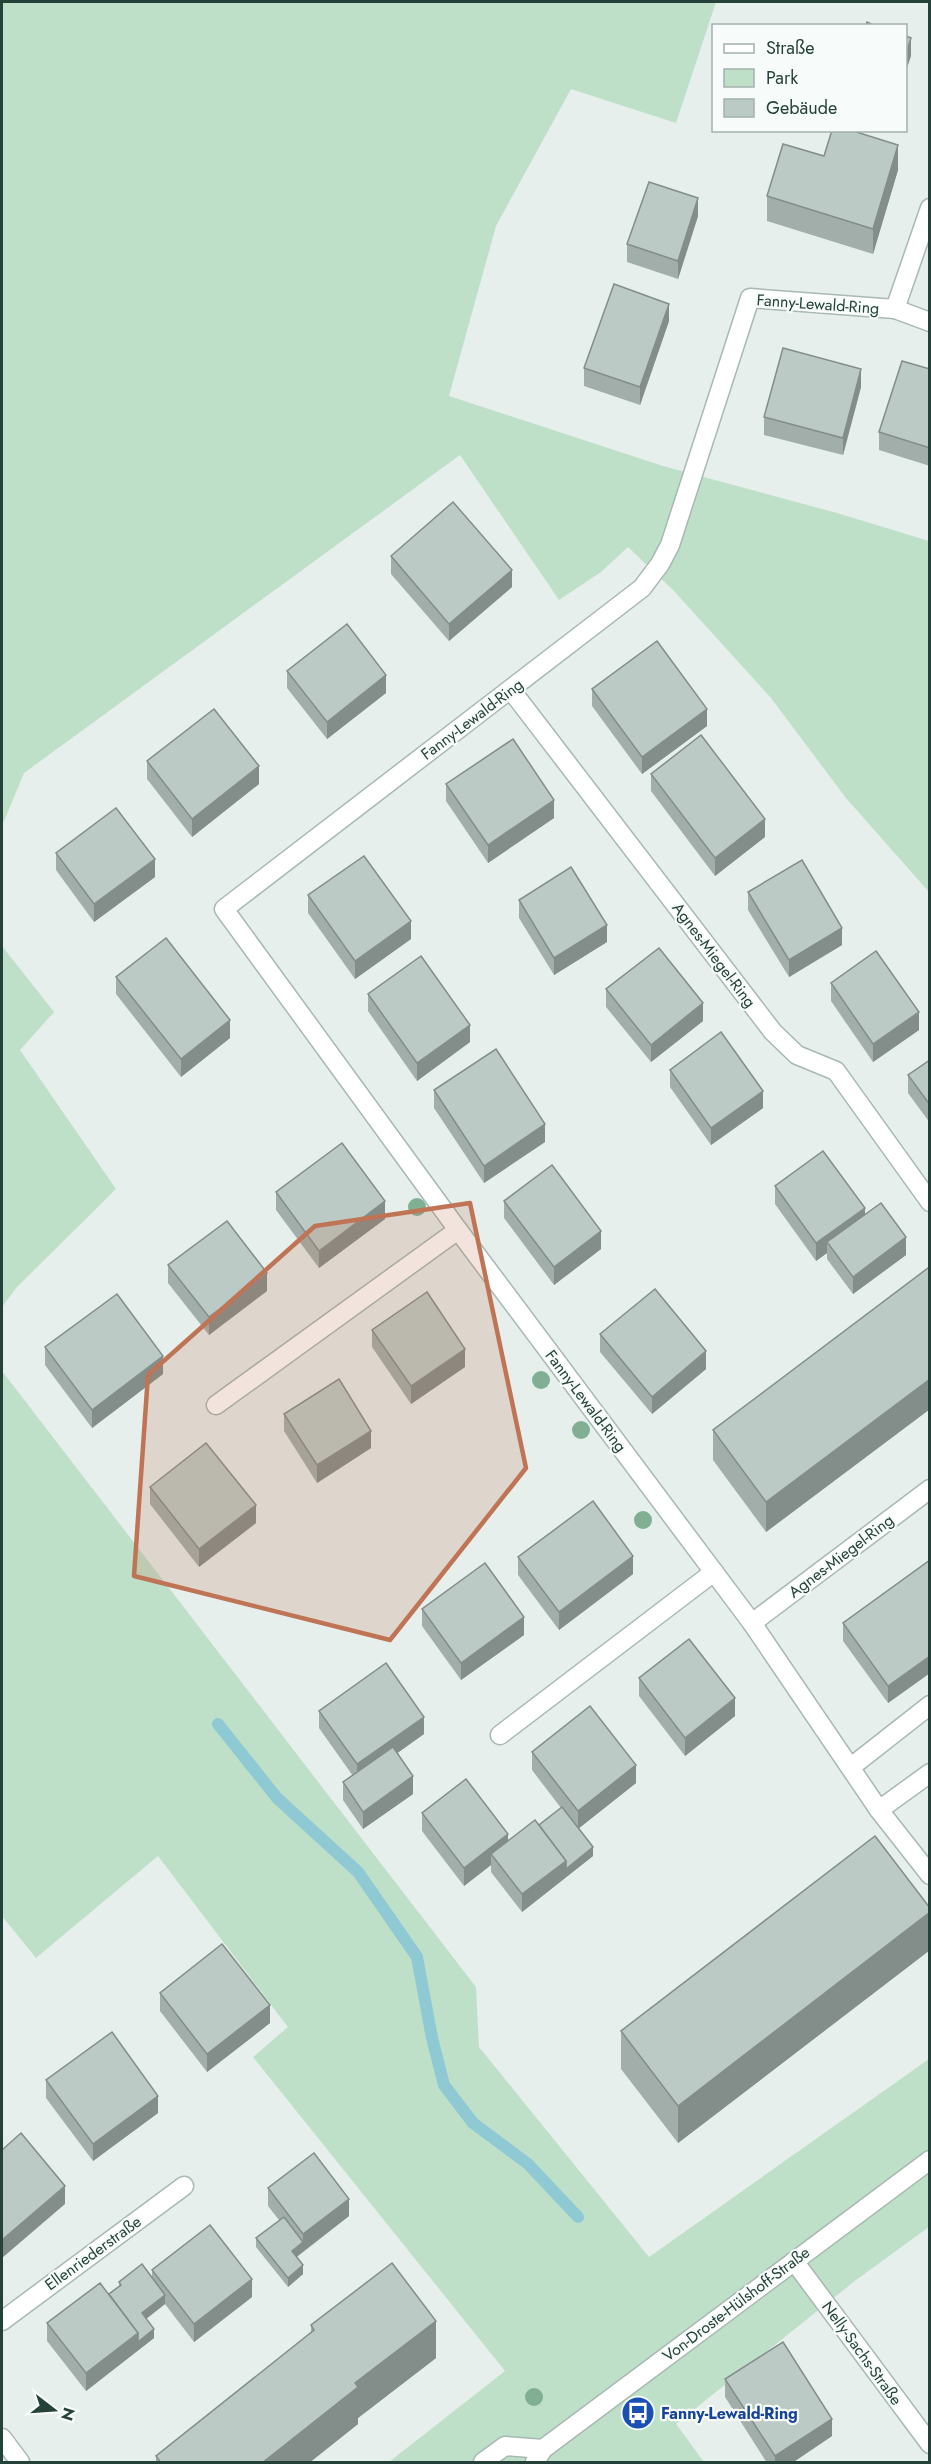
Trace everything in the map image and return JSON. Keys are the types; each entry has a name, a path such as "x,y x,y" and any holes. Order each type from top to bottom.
{"street":[{"path":"895,309 930,208"},
{"name":"Fanny-Lewald-Ring","path":"930,322 895,309 750,298 670,545 660,564 642,588 224,909 458,1230 752,1623 879,1810 930,1875"},
{"name":"Agnes-Miegel-Ring","path":"511,690 773,1032 797,1055 836,1071 930,1202"},
{"path":"216,1405 458,1230"},
{"name":"Agnes-Miegel-Ring","path":"752,1623 930,1489"},
{"path":"500,1734 714,1572"},
{"path":"851,1767 930,1705"},
{"path":"879,1810 930,1773"},
{"name":"Von-Droste-Hülshoff-Straße","path":"483,2463 505,2446 539,2456 930,2160"},
{"name":"Ellenriederstraße","path":"2,2321 183,2186"},
{"name":"Nelly-Sachs-Straße","path":"794,2261 930,2444"},
{"path":"2,2438 20,2463"}],"highlighted area":[{"path":"470,1203 526,1468 390,1640 134,1576 148,1375 315,1226"}],"green space":[{"path":"2,2 716,2 676,123 571,89 496,226 449,396 663,466 837,513 929,541 929,892 846,798 771,698 674,591 628,547 601,572 559,600 460,455 24,773 2,826"},
{"path":"2,946 54,1012 20,1050 116,1189 16,1288 2,1307"},
{"path":"2,1371 476,1987 479,2047 649,2257 929,2059 929,2227 856,2280 676,2424 704,2462 389,2462 505,2371 253,2057 288,2027 158,1856 36,1958 2,1916"}],"building":[{"path":"907,36 911,38 907,50"},
{"path":"831,132 856,132 898,145 873,229 767,196 783,144 824,156"},
{"path":"649,182 698,198 678,261 627,244"},
{"path":"614,284 669,304 640,387 584,368"},
{"path":"783,348 861,369 843,438 764,417"},
{"path":"902,361 930,369 930,448 879,432"},
{"path":"453,502 512,570 449,624 391,556"},
{"path":"347,624 386,675 327,722 287,671"},
{"path":"657,641 707,709 642,757 592,689"},
{"path":"214,709 259,766 192,819 147,761"},
{"path":"701,735 765,819 715,858 651,774"},
{"path":"513,739 554,800 488,845 446,784"},
{"path":"116,808 155,859 94,904 56,853"},
{"path":"364,856 411,921 355,961 308,895"},
{"path":"802,860 842,928 789,960 748,892"},
{"path":"571,867 607,925 554,958 519,900"},
{"path":"166,938 230,1020 181,1059 116,977"},
{"path":"659,948 703,1003 651,1045 606,989"},
{"path":"876,951 919,1012 873,1044 831,983"},
{"path":"421,956 470,1025 417,1063 368,994"},
{"path":"721,1032 763,1091 711,1128 670,1070"},
{"path":"496,1049 545,1124 484,1166 434,1090"},
{"path":"930,1060 930,1105 908,1075"},
{"path":"342,1143 385,1201 319,1251 276,1192"},
{"path":"823,1151 865,1208 816,1243 775,1186"},
{"path":"552,1165 601,1231 554,1267 504,1201"},
{"path":"881,1203 906,1237 853,1277 827,1242"},
{"path":"227,1221 267,1273 209,1317 168,1265"},
{"path":"928,1268 930,1270 930,1379 766,1502 713,1430"},
{"path":"655,1289 706,1351 652,1397 600,1334"},
{"path":"427,1292 465,1349 411,1386 372,1330"},
{"path":"117,1294 163,1356 92,1410 45,1347"},
{"path":"339,1379 371,1431 317,1465 284,1414"},
{"path":"206,1443 256,1505 199,1549 150,1487"},
{"path":"593,1501 633,1556 559,1612 518,1557"},
{"path":"930,1560 930,1656 888,1686 843,1623"},
{"path":"485,1563 524,1617 461,1663 422,1609"},
{"path":"689,1639 735,1698 685,1738 639,1678"},
{"path":"386,1663 424,1717 357,1764 319,1711"},
{"path":"590,1706 636,1765 578,1811 532,1752"},
{"path":"393,1747 413,1776 363,1812 343,1782"},
{"path":"466,1779 508,1834 464,1868 422,1813"},
{"path":"562,1807 593,1847 566,1869 566,1861 539,1825"},
{"path":"535,1820 566,1861 522,1894 491,1854"},
{"path":"875,1836 930,1908 930,1912 678,2106 621,2031"},
{"path":"222,1944 270,2005 207,2054 160,1993"},
{"path":"112,2032 158,2096 93,2144 46,2080"},
{"path":"21,2133 65,2186 2,2240 2,2150"},
{"path":"314,2153 349,2199 303,2234 268,2188"},
{"path":"284,2217 303,2242 292,2251 303,2265 288,2278 256,2238"},
{"path":"210,2225 252,2279 194,2324 152,2270"},
{"path":"392,2263 436,2321 355,2383 358,2387 262,2463 161,2463 156,2456 314,2330 311,2325"},
{"path":"142,2264 165,2295 142,2313 154,2329 138,2342 138,2333 109,2294 121,2285 119,2282"},
{"path":"100,2283 138,2333 86,2373 47,2323"},
{"path":"783,2342 832,2419 775,2456 725,2379"}],"waterway":[{"path":"218,1724 277,1798 358,1872 417,1957 432,2038 444,2085 473,2123 528,2164 578,2217"}],"place":[{"name":"Fanny-Lewald-Ring","path":"638,2413"}]}
